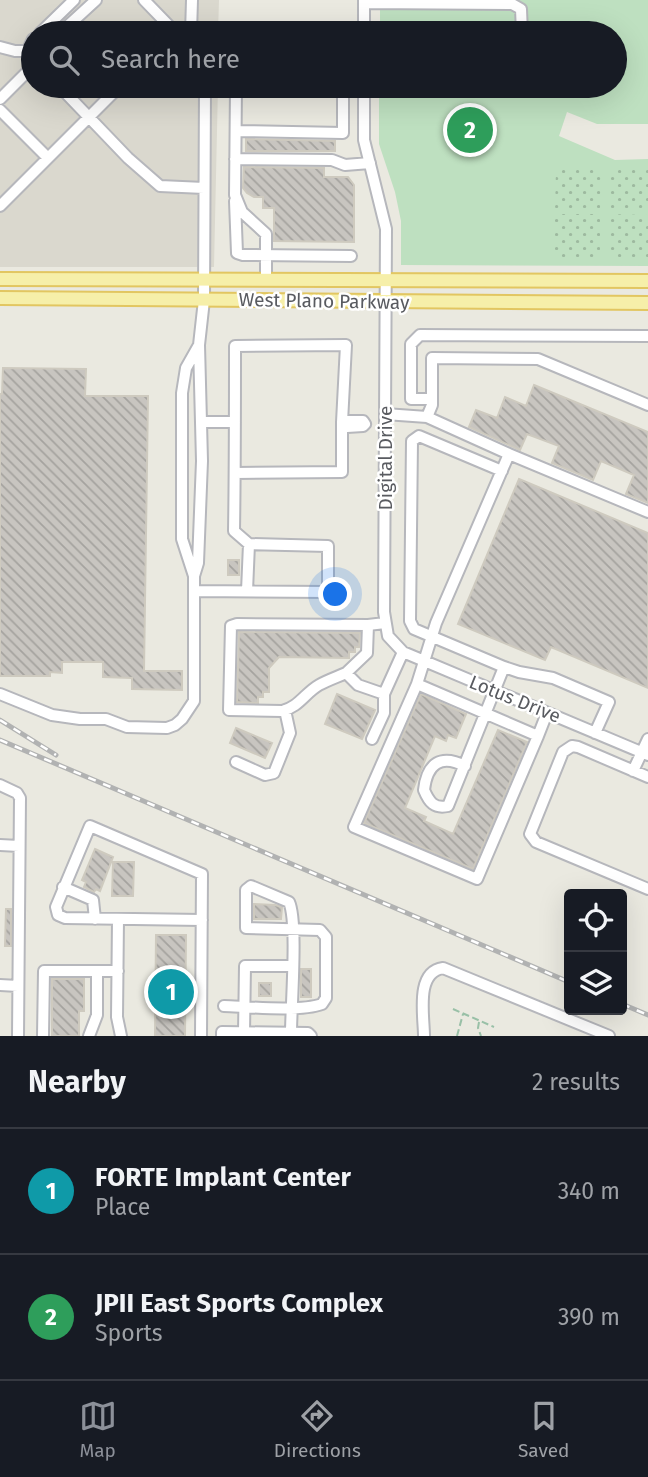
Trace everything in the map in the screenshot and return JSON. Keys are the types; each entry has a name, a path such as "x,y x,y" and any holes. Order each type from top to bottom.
{"main road":[{"name":"West Plano Parkway","path":"0,279 648,281"},
{"path":"563,281 563,302"},
{"name":"West Plano Parkway","path":"0,298 648,303"}],"street":[{"path":"52,21 74,0"},
{"path":"73,21 96,0"},
{"path":"144,0 164,21"},
{"path":"191,21 192,0"},
{"path":"364,21 364,2 512,4 521,9 522,21"},
{"path":"0,47 21,52"},
{"path":"0,99 21,78"},
{"path":"71,98 128,158 160,186 204,188"},
{"path":"0,206 107,98"},
{"path":"0,694 52,716 106,719 127,727 167,728 175,725 194,701 194,576 198,563 202,461 199,345 204,300 205,98"},
{"path":"236,98 237,253 351,256"},
{"path":"236,131 343,133 343,98"},
{"name":"Digital Drive","path":"364,98 364,139 385,218 385,623 388,636"},
{"path":"0,110 48,158"},
{"path":"235,159 332,160 345,165 370,163"},
{"path":"235,195 242,212 266,234 266,280"},
{"path":"432,399 411,399 411,344 420,335 648,336"},
{"path":"194,576 182,539 182,393 186,368 199,345"},
{"path":"194,591 328,592 328,545 249,544 234,531 234,473 235,422 235,346 346,345 342,472 234,473"},
{"path":"428,417 432,399 432,358 538,359 648,405"},
{"path":"342,424 347,427 363,426 385,419 428,417 648,512"},
{"path":"201,422 235,422"},
{"path":"502,471 419,436 412,441 410,621 414,629 504,667 553,678 608,702 595,733"},
{"path":"509,454 431,636 417,684 354,827 477,879 547,713"},
{"path":"247,591 249,544"},
{"path":"368,625 366,653 346,673 321,684 297,705 285,710 229,710 232,626 385,623"},
{"name":"Lotus Drive","path":"388,636 402,652 645,754"},
{"path":"372,739 384,713 384,694 402,652"},
{"path":"465,766 450,759 440,761 432,768 424,790 430,802 435,806 448,806 465,766 504,667"},
{"path":"346,673 358,685 384,694"},
{"path":"417,684 538,736"},
{"path":"236,762 265,775 274,773 289,733 285,710"},
{"path":"633,771 645,754 648,738"},
{"path":"648,777 578,747 567,748 530,834 536,842 648,889"},
{"path":"0,785 19,796 18,1036"},
{"path":"201,1036 202,920 202,874 90,826 56,907 58,915 65,919 202,920"},
{"path":"0,845 19,846"},
{"path":"224,1006 292,1007 314,1007 322,1004 326,998 326,937 320,930 293,929 246,928 246,890 251,886 289,902 293,910 293,929 292,966 292,1007 291,1033"},
{"path":"63,887 93,900 95,919"},
{"path":"118,919 117,1017 121,1036"},
{"path":"244,1033 245,966 292,966"},
{"path":"424,1036 425,981 436,969 443,968 609,1036"},
{"path":"43,1036 44,971 118,971"},
{"path":"89,1036 97,1015 97,971"},
{"path":"0,985 18,986"},
{"path":"222,1036 222,1032 308,1033 311,1036"}],"path":[{"path":"453,1009 494,1027"},
{"path":"457,1036 463,1013"},
{"path":"480,1021 478,1028 481,1036"}],"shaded area":[{"path":"0,0 219,0 218,21 21,21 21,98 218,98 214,267 0,267"}],"green space":[{"path":"380,0 648,0 648,124 597,124 567,112 559,136 615,160 648,159 648,266 401,265 401,221 395,192 379,144 379,98 627,98 627,21 380,21"},
{"path":"556,166 601,166 600,212 555,211"},
{"path":"609,166 648,167 648,212 609,212"},
{"path":"555,214 600,214 600,260 555,259"},
{"path":"608,214 648,215 648,260 608,260"}],"building":[{"path":"246,139 335,141 335,151 246,151"},
{"path":"244,167 324,168 324,177 348,177 354,185 354,242 274,241 274,208 263,208 263,197 254,197 243,188"},
{"path":"3,368 86,369 85,396 148,396 144,671 182,671 182,690 132,689 132,678 103,677 103,662 62,662 62,673 50,672 50,676 0,676 0,394"},
{"path":"534,385 648,432 648,503 626,494 634,475 601,461 593,480 552,463 559,446 527,434 520,450 469,427 476,410 497,418 505,397 526,406"},
{"path":"519,479 648,533 648,688 551,647 545,660 458,624"},
{"path":"228,560 239,560 239,575 228,575"},
{"path":"239,632 360,633 359,647 355,647 355,652 349,652 349,658 279,657 269,668 269,692 263,692 263,697 258,697 258,703 237,702"},
{"path":"337,694 375,710 362,739 325,724"},
{"path":"421,694 466,714 456,738 448,735 446,741 435,736 405,808 426,817 424,821 453,834 498,730 527,742 473,869 364,823"},
{"path":"236,728 272,743 265,758 230,743"},
{"path":"95,849 113,857 100,891 96,889 94,892 84,887 86,882 82,880"},
{"path":"113,862 134,862 133,896 112,896"},
{"path":"254,904 282,907 281,919 254,919"},
{"path":"6,909 11,909 11,946 5,946"},
{"path":"156,935 186,935 185,1036 155,1036"},
{"path":"301,969 311,969 311,997 301,997"},
{"path":"52,979 84,979 84,1011 79,1011 79,1036 52,1036"},
{"path":"259,983 271,983 271,996 259,996"}],"railway":[{"path":"0,720 56,755"},
{"path":"0,740 564,980"},
{"path":"627,1006 648,1015"}],"place":[{"name":"JPII East Sports Complex","path":"470,130"},
{"name":"FORTE Implant Center","path":"171,992"}]}
